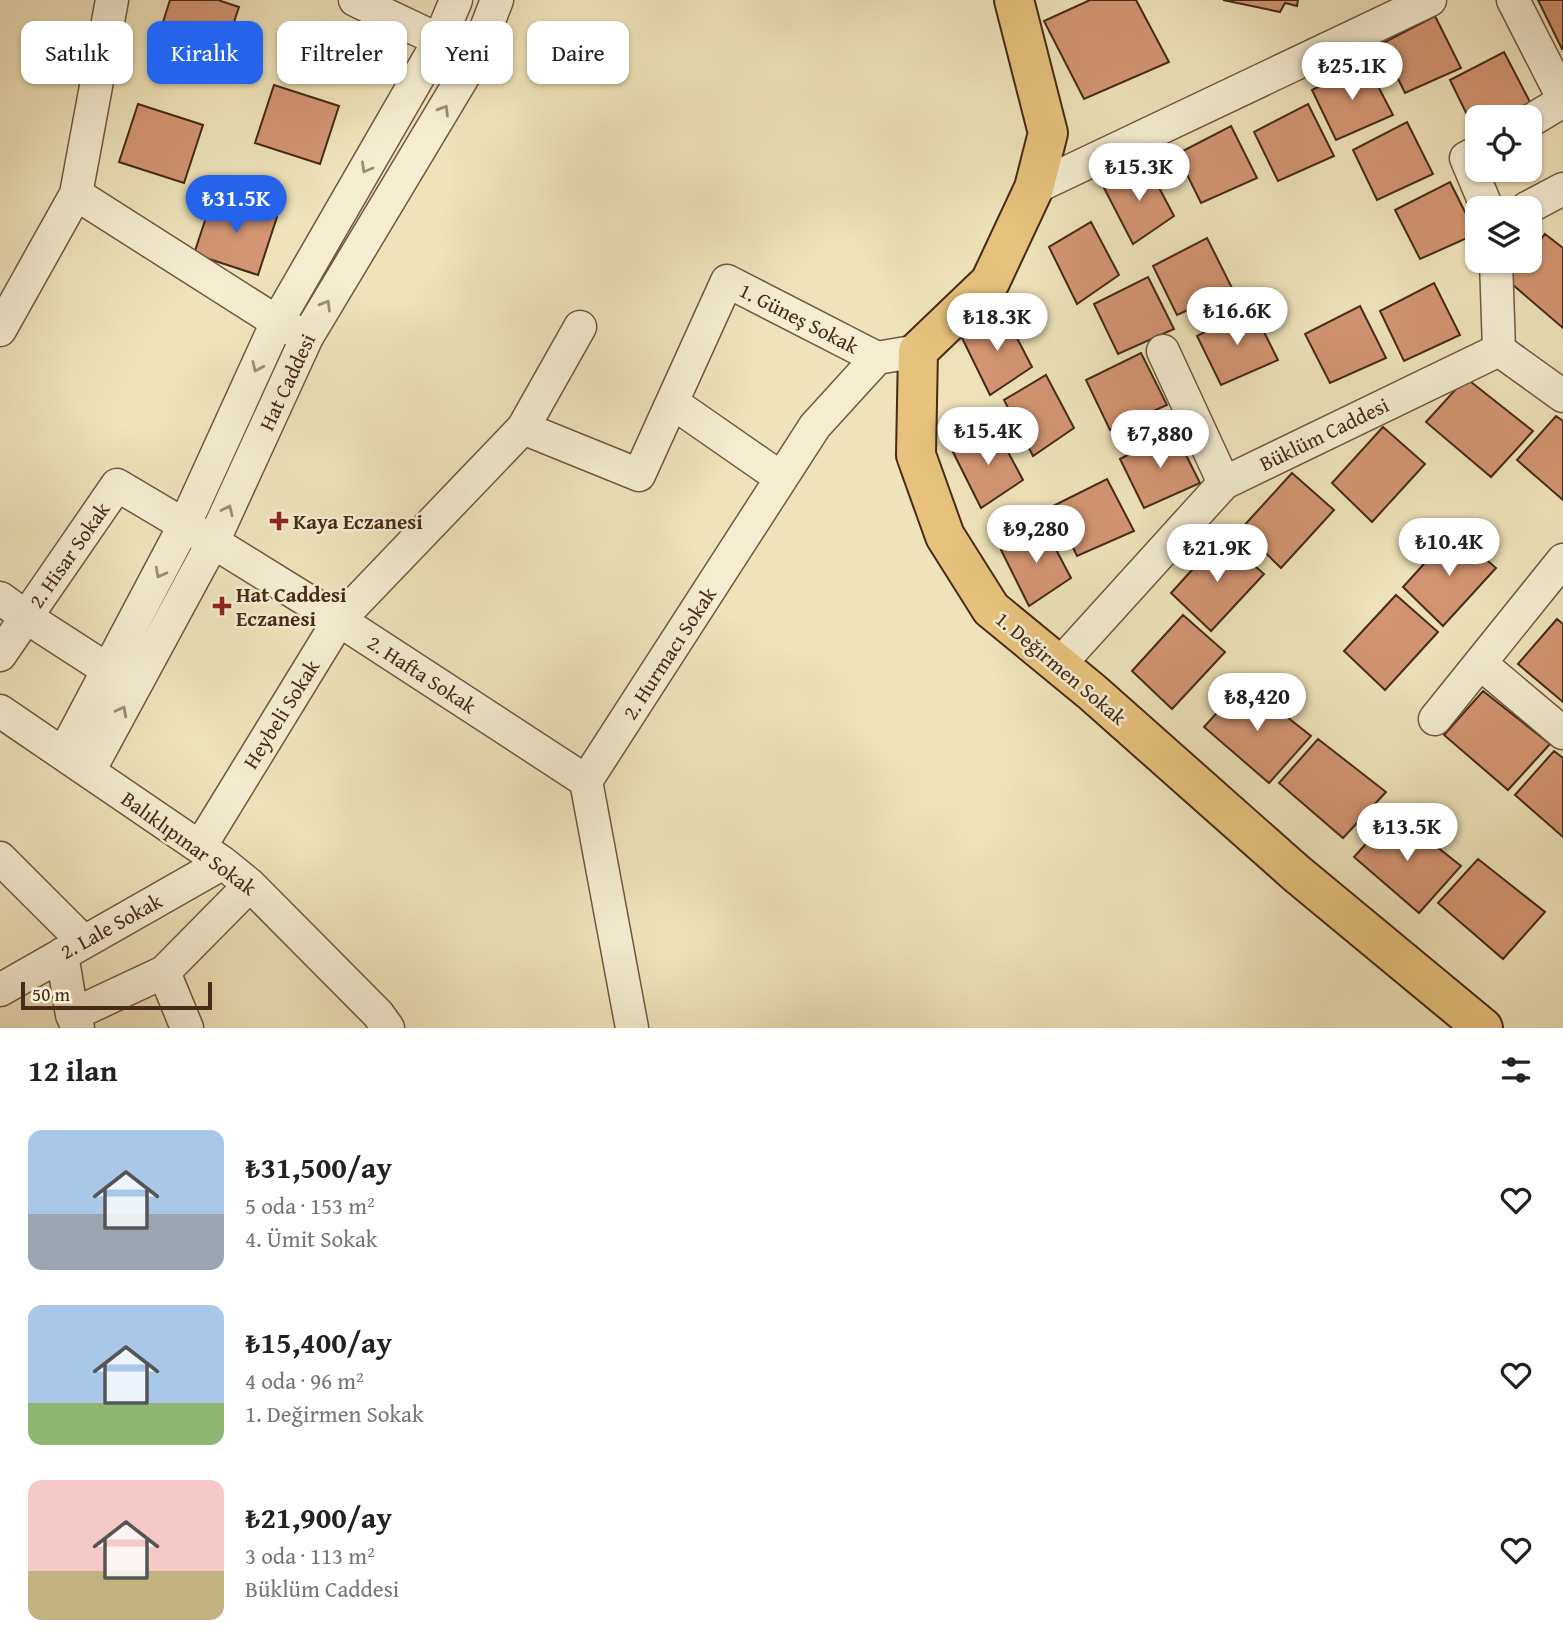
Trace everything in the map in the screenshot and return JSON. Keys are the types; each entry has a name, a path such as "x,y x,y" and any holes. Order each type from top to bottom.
{"main road":[{"path":"918,351 990,282 1034,188 1048,133 1014,0"},
{"name":"1. Değirmen Sokak","path":"918,351 916,455 945,536 991,609 1102,701 1296,873 1483,1028"}],"street":[{"path":"0,330 76,194 112,0"},
{"path":"356,0 421,32"},
{"name":"Hat Caddesi","path":"447,21 456,0"},
{"name":"Hat Caddesi","path":"489,21 497,0"},
{"path":"1034,188 1430,0"},
{"path":"1513,0 1563,100 1542,113"},
{"name":"Hat Caddesi","path":"76,762 108,670 184,526 277,322 421,72"},
{"name":"Hat Caddesi","path":"76,762 213,542 307,337 459,84"},
{"path":"1542,200 1563,189"},
{"path":"76,194 277,322 307,337"},
{"path":"1496,273 1499,350 1563,396"},
{"name":"1. Güneş Sokak","path":"523,428 639,475 727,281 877,358"},
{"name":"Heybeli Sokak","path":"211,855 339,620 523,428 579,327"},
{"name":"Büklüm Caddesi","path":"1059,665 1224,483 1499,350"},
{"path":"877,358 918,351"},
{"path":"1163,351 1224,483"},
{"name":"2. Hurmacı Sokak","path":"586,781 815,426 877,358"},
{"path":"673,403 781,478"},
{"name":"2. Hisar Sokak","path":"0,655 117,485 184,526"},
{"name":"2. Hafta Sokak","path":"184,526 339,620 586,781"},
{"path":"1435,719 1563,560"},
{"path":"0,598 108,670"},
{"path":"1480,663 1563,733"},
{"name":"Balıklıpınar Sokak","path":"6,726 76,762 250,885 378,1014 388,1028"},
{"path":"586,781 632,1028"},
{"name":"2. Lale Sokak","path":"0,990 73,948 211,855"},
{"path":"5,873 73,948 75,1022 164,972 250,885"},
{"path":"164,972 187,1028"}],"building":[{"path":"170,0 218,0 239,7 234,21 163,21"},
{"path":"1090,0 1136,0 1169,62 1084,99 1044,21"},
{"path":"1223,0 1298,0 1297,6 1285,3 1280,12"},
{"path":"1538,0 1563,0 1563,49 1562,49"},
{"path":"1435,16 1461,68 1405,93 1381,44"},
{"path":"1504,52 1531,104 1465,105 1465,111 1450,80"},
{"path":"1366,63 1393,115 1336,140 1312,90"},
{"path":"274,85 339,106 320,164 255,143"},
{"path":"138,104 203,125 184,183 119,162"},
{"path":"1308,104 1334,156 1278,181 1254,132"},
{"path":"1407,122 1433,174 1377,200 1353,150"},
{"path":"1231,126 1257,178 1201,203 1177,154"},
{"path":"1146,163 1174,216 1133,244 1104,188"},
{"path":"1450,182 1465,212 1465,239 1420,259 1395,210"},
{"path":"213,196 277,217 258,275 194,254"},
{"path":"1091,222 1119,275 1077,304 1049,247"},
{"path":"1545,234 1563,248 1563,328 1506,279 1511,273 1542,273 1542,238"},
{"path":"1207,238 1233,290 1177,315 1153,266"},
{"path":"1148,277 1174,329 1118,354 1094,304"},
{"path":"1434,283 1460,335 1404,361 1380,311"},
{"path":"1360,306 1386,358 1330,383 1305,334"},
{"path":"1252,308 1278,360 1221,385 1197,336"},
{"path":"1004,313 1032,367 990,395 962,338"},
{"path":"1141,353 1167,405 1110,430 1086,380"},
{"path":"1046,375 1074,428 1033,456 1004,400"},
{"path":"1466,378 1533,431 1491,477 1426,422"},
{"path":"1556,416 1563,421 1563,500 1517,460"},
{"path":"994,426 1023,480 981,508 953,452"},
{"path":"1383,427 1425,464 1372,522 1332,483"},
{"path":"1174,431 1200,483 1144,508 1120,459"},
{"path":"1292,473 1334,510 1281,568 1241,529"},
{"path":"1107,479 1134,531 1077,556 1053,506"},
{"path":"1043,525 1071,578 1029,606 1001,550"},
{"path":"1454,531 1496,568 1443,626 1403,587"},
{"path":"1222,537 1264,574 1211,631 1171,593"},
{"path":"1396,595 1438,632 1385,690 1344,651"},
{"path":"1183,615 1225,652 1172,709 1132,671"},
{"path":"1557,619 1563,624 1563,702 1518,664"},
{"path":"1244,683 1311,736 1269,783 1204,727"},
{"path":"1483,691 1550,744 1508,790 1444,735"},
{"path":"1318,739 1386,792 1343,838 1279,783"},
{"path":"1554,751 1563,758 1563,837 1515,795"},
{"path":"1394,813 1461,866 1419,913 1354,857"},
{"path":"1478,859 1545,912 1503,959 1438,903"}],"place":[{"name":"Kaya Eczanesi","path":"279,521"},
{"name":"Hat Caddesi Eczanesi","path":"222,606"}]}
